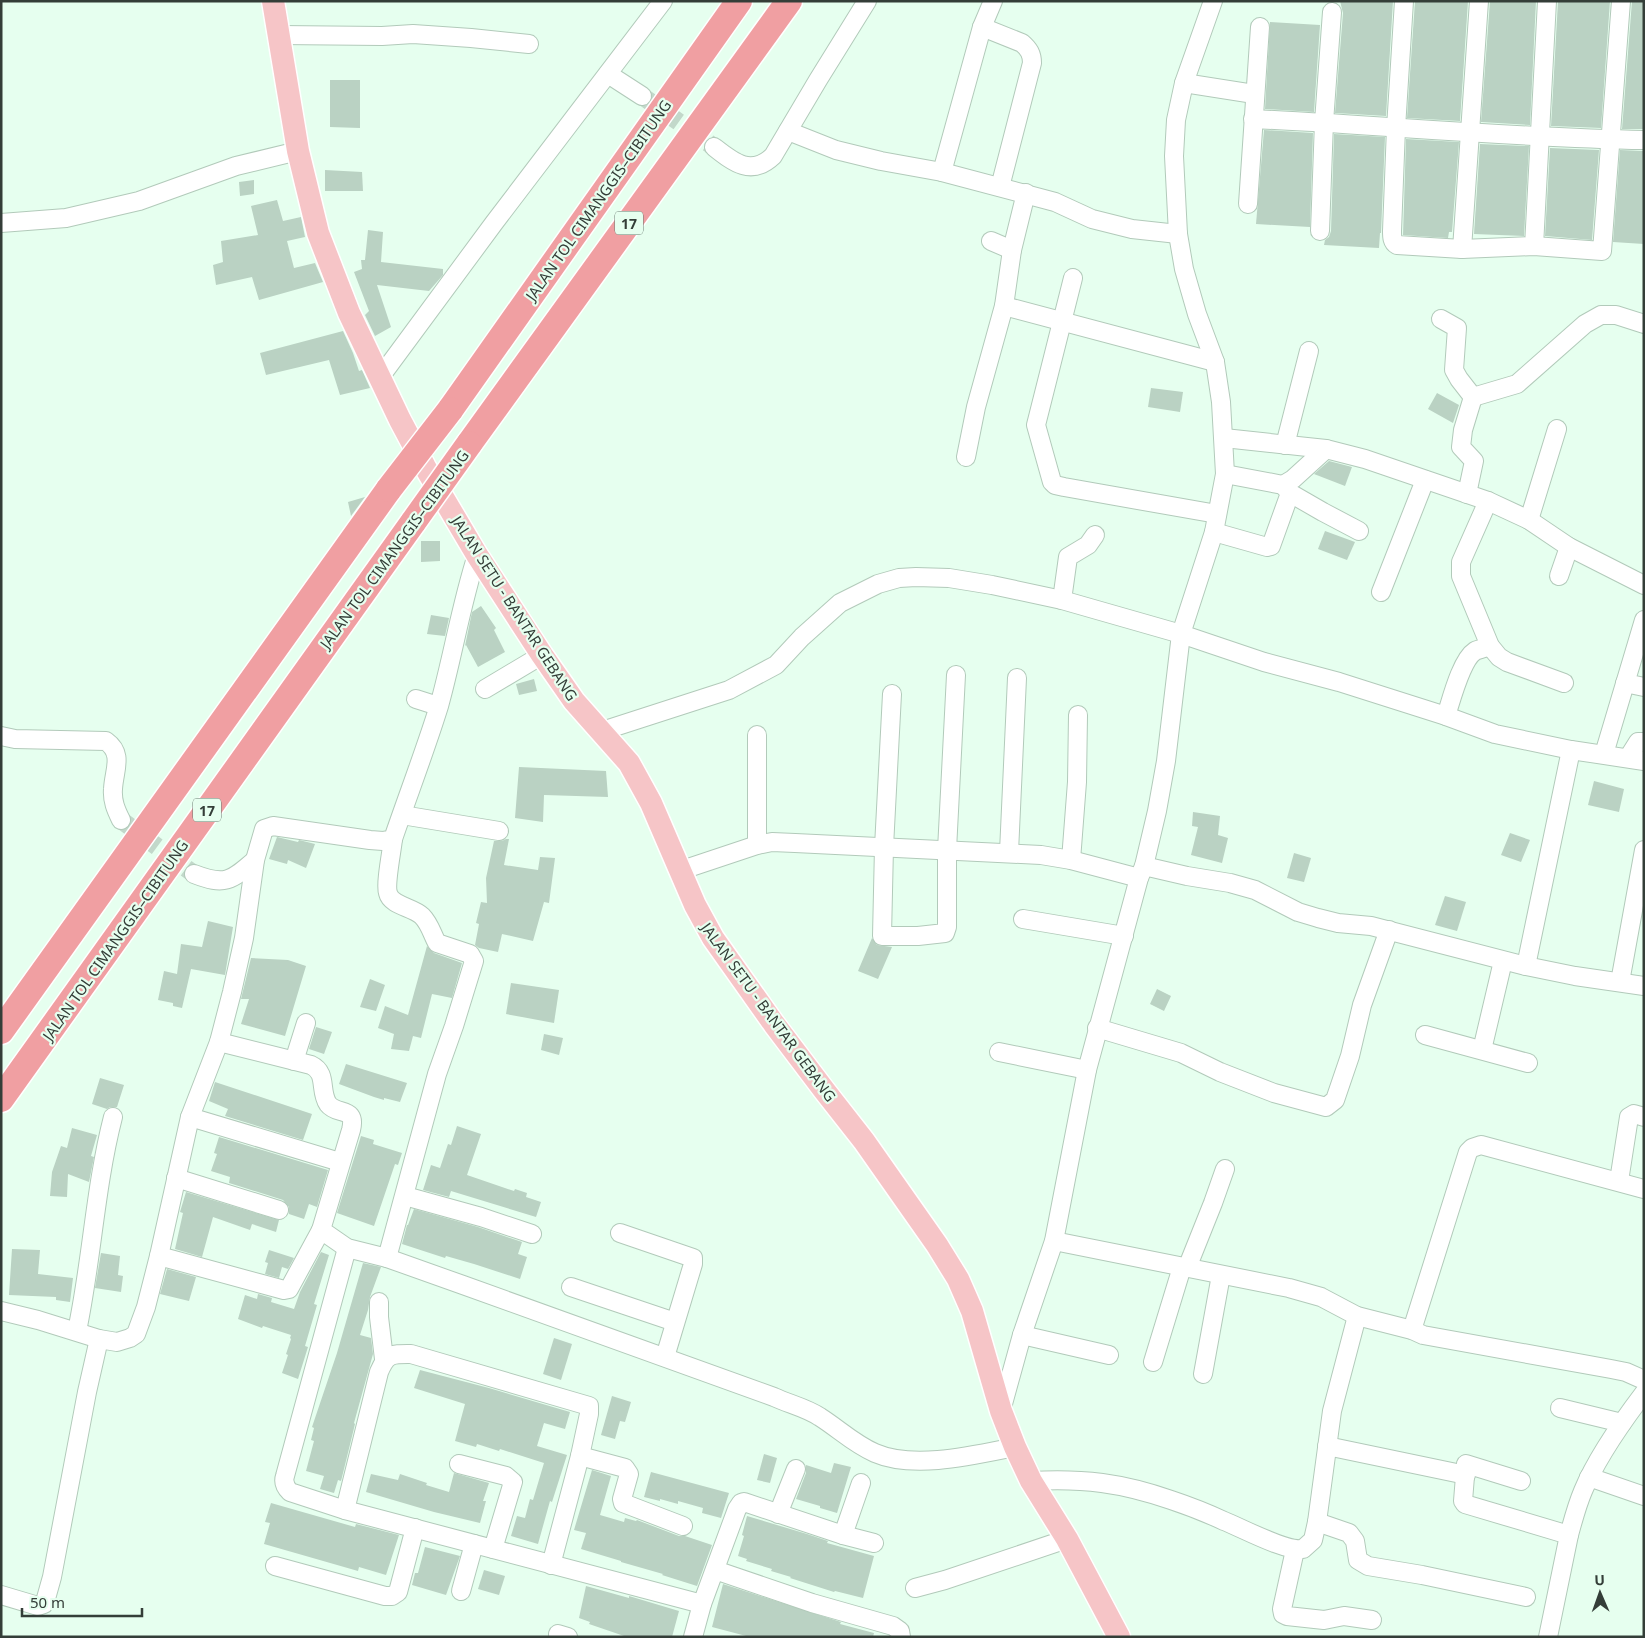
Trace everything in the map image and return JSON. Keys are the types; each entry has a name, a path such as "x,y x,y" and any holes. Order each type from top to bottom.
{"highway":[{"name":"JALAN TOL CIMANGGIS–CIBITUNG","path":"1,1032 389,489 450,410 739,1"},
{"name":"JALAN TOL CIMANGGIS–CIBITUNG","path":"1,1099 469,444 789,1"}],"main road":[{"name":"JALAN SETU - BANTAR GEBANG","path":"273,1 298,152 318,233 349,313 400,420 425,467 477,555 542,655 574,701 629,762 651,804 695,905 714,938 791,1046 864,1141 932,1238 958,1279 972,1312 1001,1411 1015,1447 1031,1481 1067,1539 1119,1637"}],"street":[{"path":"380,376 494,222 663,1"},
{"path":"714,147 734,163 744,166 760,165 767,162 773,156 868,1"},
{"path":"942,172 982,26 993,1"},
{"path":"1001,1411 1022,1335 1054,1241 1097,1028 1142,872 1157,811 1166,761 1181,634 1214,532 1225,474 1224,438 1215,362 1194,305 1184,269 1178,234 1174,156 1176,120 1184,83 1213,1"},
{"path":"1404,1 1396,128 1392,231 1394,243 1397,245 1462,248 1534,246 1602,251 1620,1"},
{"path":"1462,248 1479,1"},
{"path":"1534,246 1547,1"},
{"path":"1320,231 1324,122 1332,12"},
{"path":"982,26 1022,44 1027,47 1032,56 1000,186"},
{"path":"1248,204 1260,27"},
{"path":"279,35 382,36 413,34 529,44"},
{"path":"608,74 642,96"},
{"path":"1184,83 1254,94"},
{"path":"1253,119 1540,137 1644,140"},
{"path":"788,131 836,150 881,161 942,172 1026,193 1055,202 1092,219 1132,229 1178,234"},
{"path":"1,223 66,218 139,201 236,166 298,152"},
{"path":"966,457 976,408 1004,306 1012,250 1026,193"},
{"path":"991,241 1012,250"},
{"path":"1074,278 1036,425 1052,482 1055,485 1064,487 1217,514"},
{"path":"1004,306 1215,362"},
{"path":"1473,397 1517,384 1585,324 1601,316 1616,315 1644,324"},
{"path":"1442,319 1458,328 1454,370 1473,397"},
{"path":"1285,444 1308,352"},
{"path":"1467,494 1474,460 1460,447 1473,397"},
{"path":"1528,520 1557,429"},
{"path":"1224,438 1326,450 1365,459 1488,501 1528,520 1569,547 1644,585"},
{"path":"1214,532 1270,547 1286,489 1293,479 1326,450"},
{"path":"1225,474 1286,489 1323,512 1360,531"},
{"path":"1381,592 1425,480"},
{"path":"1488,501 1461,562 1461,576 1490,646 1499,657 1507,662 1564,682"},
{"path":"1062,600 1068,557 1088,545 1095,535"},
{"path":"1559,576 1569,547"},
{"path":"387,1258 437,1074 474,961 470,954 437,943 421,914 395,901 389,895 387,884 393,839 438,706 477,555"},
{"path":"602,731 728,690 755,677 776,665 840,603 878,584 899,578 949,578 1062,600 1181,634 1264,662 1339,682 1446,716 1494,734 1571,750 1636,760 1638,742 1644,742"},
{"path":"1604,754 1644,620"},
{"path":"1446,716 1469,658 1476,650 1490,646"},
{"path":"485,689 542,655"},
{"path":"892,694 884,848 882,934 883,937 945,933 948,927 947,850 956,674"},
{"path":"1009,852 1017,678"},
{"path":"1626,683 1644,687"},
{"path":"416,699 438,706"},
{"path":"1071,860 1077,782 1078,716"},
{"path":"757,735 757,845"},
{"path":"1,736 15,739 106,742 114,747 117,756 113,791 114,807 121,820"},
{"path":"1526,966 1571,750"},
{"path":"402,815 499,831"},
{"path":"1,1311 117,1342 136,1334 146,1307 159,1256 190,1117 219,1042 232,992 244,938 255,860 263,832 269,826 370,840 383,841 393,839"},
{"path":"679,871 757,845 772,842 1042,855 1142,872 1187,876 1230,883 1255,890 1298,912 1318,918 1389,930 1526,966 1574,976 1644,986"},
{"path":"1620,982 1644,850"},
{"path":"194,874 217,881 226,881 243,871 255,860"},
{"path":"1023,919 1124,936"},
{"path":"1097,1028 1181,1053 1220,1072 1274,1093 1326,1107 1335,1100 1338,1093 1350,1056 1362,1005 1389,930"},
{"path":"1482,1050 1503,961"},
{"path":"294,1061 306,1024"},
{"path":"1425,1035 1528,1063"},
{"path":"159,1256 277,1288 289,1289 321,1230 351,1130 352,1119 346,1113 333,1108 327,1102 321,1073 317,1068 219,1042"},
{"path":"999,1052 1087,1070"},
{"path":"1619,1181 1629,1117 1634,1114 1644,1117"},
{"path":"77,1331 85,1293 101,1170 113,1117"},
{"path":"190,1117 340,1162"},
{"path":"1412,1330 1468,1152 1472,1148 1481,1145 1644,1188"},
{"path":"1153,1362 1185,1267 1214,1203 1225,1169"},
{"path":"176,1178 279,1210"},
{"path":"405,1196 482,1217 532,1234"},
{"path":"321,1230 347,1248 387,1258 774,1397 818,1416 862,1447 876,1454 910,1460 962,1458 1015,1447"},
{"path":"620,1233 693,1258 693,1264 665,1357"},
{"path":"1054,1241 1289,1288 1321,1297 1357,1316 1412,1330 1424,1335 1626,1372 1644,1380"},
{"path":"347,1248 284,1480 287,1489 290,1492 345,1510 551,1566 702,1604"},
{"path":"1203,1374 1221,1275"},
{"path":"571,1287 675,1322"},
{"path":"345,1510 379,1372 384,1359 378,1317 379,1302"},
{"path":"1031,1481 1067,1479 1126,1486 1179,1503 1295,1550 1303,1549 1313,1540 1332,1411 1357,1316"},
{"path":"1022,1335 1110,1354"},
{"path":"1,1595 38,1606 45,1602 52,1577 87,1392 100,1339"},
{"path":"384,1359 393,1354 411,1354 588,1405 589,1414 580,1456 551,1566"},
{"path":"1548,1637 1568,1535 1575,1512 1589,1477 1631,1420 1644,1392"},
{"path":"1560,1408 1631,1420"},
{"path":"1326,1446 1466,1474"},
{"path":"580,1456 624,1468 629,1474 622,1499 623,1503 683,1526"},
{"path":"459,1464 506,1476 513,1482 492,1549"},
{"path":"1521,1481 1466,1464 1462,1498 1465,1504 1568,1535"},
{"path":"778,1514 796,1469"},
{"path":"1589,1477 1644,1496"},
{"path":"843,1535 861,1483"},
{"path":"693,1637 702,1604 737,1509 741,1503 744,1502 843,1535 874,1543"},
{"path":"1317,1522 1350,1532 1355,1541 1358,1560 1368,1566 1422,1575 1526,1597"},
{"path":"275,1566 385,1596 392,1596 398,1592 415,1528"},
{"path":"915,1588 945,1580 1067,1539"},
{"path":"461,1592 474,1544"},
{"path":"1295,1550 1282,1609 1283,1614 1324,1620 1344,1616 1372,1620"},
{"path":"715,1570 812,1603 893,1626 900,1631 901,1637"}],"building":[{"path":"1340,1 1393,1 1386,116 1335,113 1343,13"},
{"path":"1415,1 1468,1 1460,121 1407,118"},
{"path":"1490,1 1536,1 1530,125 1481,122"},
{"path":"1558,1 1610,1 1601,128 1551,126"},
{"path":"1632,1 1644,1 1644,129 1622,129"},
{"path":"1270,22 1320,25 1314,112 1265,109"},
{"path":"330,80 360,80 360,128 330,127"},
{"path":"1264,130 1313,133 1310,227 1256,224"},
{"path":"1334,134 1385,137 1379,248 1324,245 1331,231"},
{"path":"1406,139 1459,142 1452,232 1449,232 1448,238 1403,235"},
{"path":"1480,144 1529,146 1524,236 1474,234"},
{"path":"1550,148 1599,150 1592,240 1545,236"},
{"path":"1620,150 1643,151 1644,244 1613,242"},
{"path":"325,170 362,172 363,191 325,191"},
{"path":"254,180 254,194 240,196 239,182"},
{"path":"277,200 283,221 301,217 305,237 287,241 294,268 315,263 323,282 259,300 252,277 216,285 213,265 223,262 221,241 258,235 251,206"},
{"path":"368,230 383,232 381,262 443,269 443,275 429,291 377,285 391,327 375,336 365,315 369,311 354,272 362,269 361,260 365,260"},
{"path":"343,331 359,371 362,370 370,388 340,395 329,360 266,375 260,353"},
{"path":"1151,388 1183,392 1180,412 1148,407"},
{"path":"1437,393 1459,405 1453,423 1428,409"},
{"path":"1329,461 1352,467 1345,486 1314,474"},
{"path":"365,497 351,516 348,502"},
{"path":"1325,531 1355,542 1347,560 1318,549"},
{"path":"421,541 440,541 440,561 421,562"},
{"path":"481,606 496,628 494,630 505,652 478,667 465,646 472,612"},
{"path":"431,615 449,618 445,636 427,634"},
{"path":"534,679 537,691 519,695 516,684"},
{"path":"519,767 606,771 608,797 544,795 543,822 515,818"},
{"path":"1594,781 1624,789 1619,812 1588,805"},
{"path":"1193,812 1220,816 1218,835 1228,838 1222,863 1191,855 1198,827 1192,826"},
{"path":"1510,833 1530,840 1521,862 1501,855"},
{"path":"277,837 315,844 306,868 288,860 287,864 269,859"},
{"path":"509,839 504,865 538,870 540,857 555,858 549,903 544,902 533,941 502,934 498,952 479,948 475,945 479,924 476,923 481,902 487,903 486,878 494,841"},
{"path":"1294,853 1311,858 1304,882 1287,878"},
{"path":"1445,896 1466,902 1457,931 1435,925"},
{"path":"208,921 233,927 225,975 191,969 182,1008 173,1006 173,1003 158,1000 164,971 177,974 181,944 202,947"},
{"path":"872,938 877,945 892,947 878,979 858,971"},
{"path":"427,946 434,953 462,963 452,998 432,994 421,1038 413,1036 409,1051 391,1049 394,1034 378,1028 385,1006 408,1015"},
{"path":"251,958 288,960 306,966 285,1036 241,1024 249,999 241,999"},
{"path":"370,979 385,985 376,1011 360,1007"},
{"path":"511,983 559,990 554,1023 506,1014"},
{"path":"1157,989 1171,996 1164,1011 1150,1004"},
{"path":"316,1027 332,1032 324,1054 309,1049"},
{"path":"544,1034 563,1038 559,1055 541,1050"},
{"path":"346,1064 407,1083 400,1102 384,1098 384,1100 339,1084"},
{"path":"100,1078 124,1085 117,1107 107,1109 92,1104"},
{"path":"215,1082 312,1114 303,1140 225,1116 228,1109 209,1101"},
{"path":"457,1126 481,1134 467,1175 514,1191 515,1189 527,1193 526,1197 541,1202 536,1217 451,1191 449,1197 423,1190 431,1165 440,1168 448,1144 451,1145"},
{"path":"72,1128 97,1135 91,1156 94,1157 89,1182 68,1174 67,1197 50,1196 52,1172 61,1146 67,1148"},
{"path":"361,1136 374,1140 373,1144 402,1153 398,1165 395,1164 374,1226 337,1213"},
{"path":"219,1137 328,1170 317,1207 309,1204 304,1219 289,1214 289,1207 283,1200 229,1183 230,1177 211,1171 217,1154 214,1153"},
{"path":"186,1192 279,1220 276,1232 252,1224 250,1230 213,1217 202,1257 175,1249 183,1213 180,1212"},
{"path":"414,1209 522,1242 518,1254 527,1257 520,1279 402,1244"},
{"path":"12,1249 40,1250 38,1274 73,1278 70,1302 56,1300 56,1297 9,1295"},
{"path":"269,1250 294,1258 288,1269 282,1267 279,1278 265,1274 268,1263 265,1262"},
{"path":"321,1252 329,1255 314,1304 317,1305 305,1346 308,1347 298,1379 282,1373 288,1355 286,1354 291,1335 263,1326 262,1328 238,1319 245,1295 257,1299 258,1294 272,1298 271,1302 294,1309 300,1292"},
{"path":"101,1253 120,1256 118,1275 123,1276 121,1292 95,1288"},
{"path":"363,1263 381,1267 370,1297 360,1335 371,1338 373,1354 354,1423 341,1481 338,1480 334,1493 320,1489 324,1476 306,1471 314,1441 311,1440 314,1428 312,1427 337,1353"},
{"path":"167,1269 196,1277 189,1301 160,1294"},
{"path":"554,1338 572,1344 561,1380 543,1374"},
{"path":"420,1370 570,1412 565,1429 544,1423 537,1446 567,1455 552,1502 550,1501 538,1544 511,1536 517,1516 525,1518 530,1499 533,1500 544,1463 500,1449 499,1451 477,1444 476,1447 455,1441 465,1404 414,1388"},
{"path":"612,1396 631,1402 625,1422 620,1421 615,1439 601,1435"},
{"path":"764,1454 777,1458 770,1483 757,1480"},
{"path":"834,1463 851,1467 837,1513 796,1499 806,1473 806,1465 831,1473"},
{"path":"592,1470 611,1476 600,1515 624,1522 625,1518 637,1520 679,1536 685,1536 712,1545 697,1586 581,1549 586,1533 574,1530"},
{"path":"651,1472 729,1493 721,1518 702,1513 703,1508 678,1501 678,1504 644,1497"},
{"path":"454,1473 489,1483 483,1501 486,1501 480,1523 366,1492 371,1474 398,1480 400,1474 449,1492"},
{"path":"271,1503 355,1527 356,1524 399,1535 386,1575 359,1567 358,1571 264,1544 270,1523 265,1522"},
{"path":"747,1516 828,1541 827,1543 874,1556 863,1598 834,1592 790,1578 738,1556"},
{"path":"425,1547 460,1556 446,1595 412,1585 415,1573 418,1573"},
{"path":"484,1570 505,1576 499,1595 478,1589"},
{"path":"723,1584 841,1622 840,1624 874,1633 873,1637 750,1637 712,1627"},
{"path":"586,1586 629,1598 629,1596 679,1611 672,1637 627,1637 589,1624 590,1622 579,1618"}],"tunnel":[{"path":"642,96 714,147"},
{"path":"121,820 194,874"}]}
